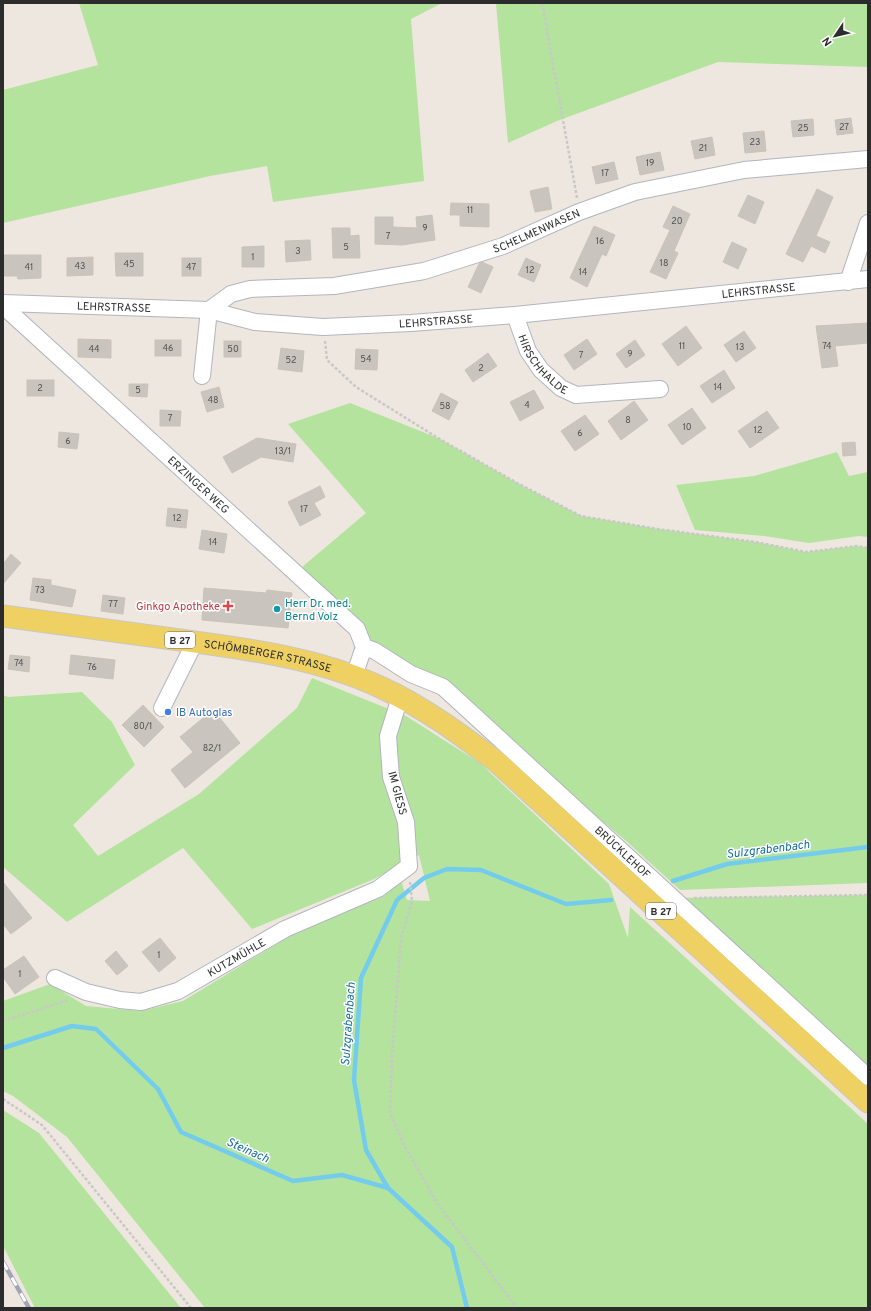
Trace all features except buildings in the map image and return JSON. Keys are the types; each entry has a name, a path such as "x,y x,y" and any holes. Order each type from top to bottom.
{"main road":[{"name":"SCHÖMBERGER STRASSE","path":"3,616 195,642 304,661 354,676 380,686 400,697 449,726 497,762 548,807 868,1102"}],"street":[{"name":"SCHELMENWASEN","path":"209,310 231,294 250,290 334,286 424,271 503,246 579,212 635,192 744,170 868,159"},
{"path":"848,282 868,223"},
{"name":"LEHRSTRASSE","path":"3,305 209,310 255,322 323,327 412,323 515,315 868,279"},
{"name":"ERZINGER WEG","path":"3,305 357,629 364,647"},
{"path":"202,376 209,310"},
{"name":"HIRSCHHALDE","path":"515,315 528,351 541,370 561,388 576,394 660,390"},
{"path":"162,708 195,642"},
{"path":"354,676 364,647"},
{"name":"BRÜCKLEHOF","path":"364,647 375,651 410,674 443,687 868,1077"},
{"name":"IM GIESS","path":"400,697 388,736 391,777 406,822 409,866"},
{"name":"KUTZMÜHLE","path":"55,978 91,993 120,1000 140,1002 178,991 285,929 378,889 409,866"}],"path":[{"path":"542,3 579,212"},
{"path":"323,327 327,360 356,387 452,446 518,484 581,516 658,529 756,542 806,552 857,546 868,548"},
{"path":"673,898 868,895"},
{"path":"412,901 401,938 392,1056 390,1113 405,1147 437,1203 517,1308"},
{"path":"3,1022 91,993"},
{"path":"3,1099 42,1125 191,1308"}],"green space":[{"path":"79,3 442,3 411,19 424,181 273,202 267,166 210,176 3,223 3,90 98,65"},
{"path":"496,3 868,3 868,67 718,62 557,121 508,143"},
{"path":"350,403 438,438 519,484 581,516 658,529 756,542 806,552 857,546 868,548 868,883 680,890 625,840 443,687 364,647 295,573 366,513 288,424"},
{"path":"837,452 849,476 868,472 868,537 859,536 809,543 764,536 695,530 676,485 754,476"},
{"path":"312,678 406,716 480,763 609,884 628,938 630,907 868,1124 868,1308 205,1308 67,1137 13,1096 3,1091 3,1001 50,984 86,1006 141,1011 183,1001 288,937 384,896 401,880 407,900 430,901 419,855 372,880 252,929 183,848 67,922 3,867 3,695 8,697 82,692 112,722 135,765 73,825 98,856 199,794 297,708"},
{"path":"868,895 868,1077 673,898"},
{"path":"3,1110 39,1133 181,1308 35,1308 3,1246"}],"waterway":[{"name":"Sulzgrabenbach","path":"673,881 727,864 868,847"},
{"name":"Sulzgrabenbach","path":"388,1188 366,1150 354,1080 361,978 397,900 424,878 447,869 481,870 566,904 611,900"},
{"name":"Steinach","path":"3,1048 72,1026 96,1029 158,1089 181,1132 293,1181 342,1175 388,1188 452,1247 467,1308"}],"railway":[{"path":"3,1262 29,1308"}],"place":[{"name":"Ginkgo Apotheke","path":"228,606"},
{"name":"Herr Dr. med. Bernd Volz","path":"277,609"},
{"name":"IB Autoglas","path":"168,712"}]}
